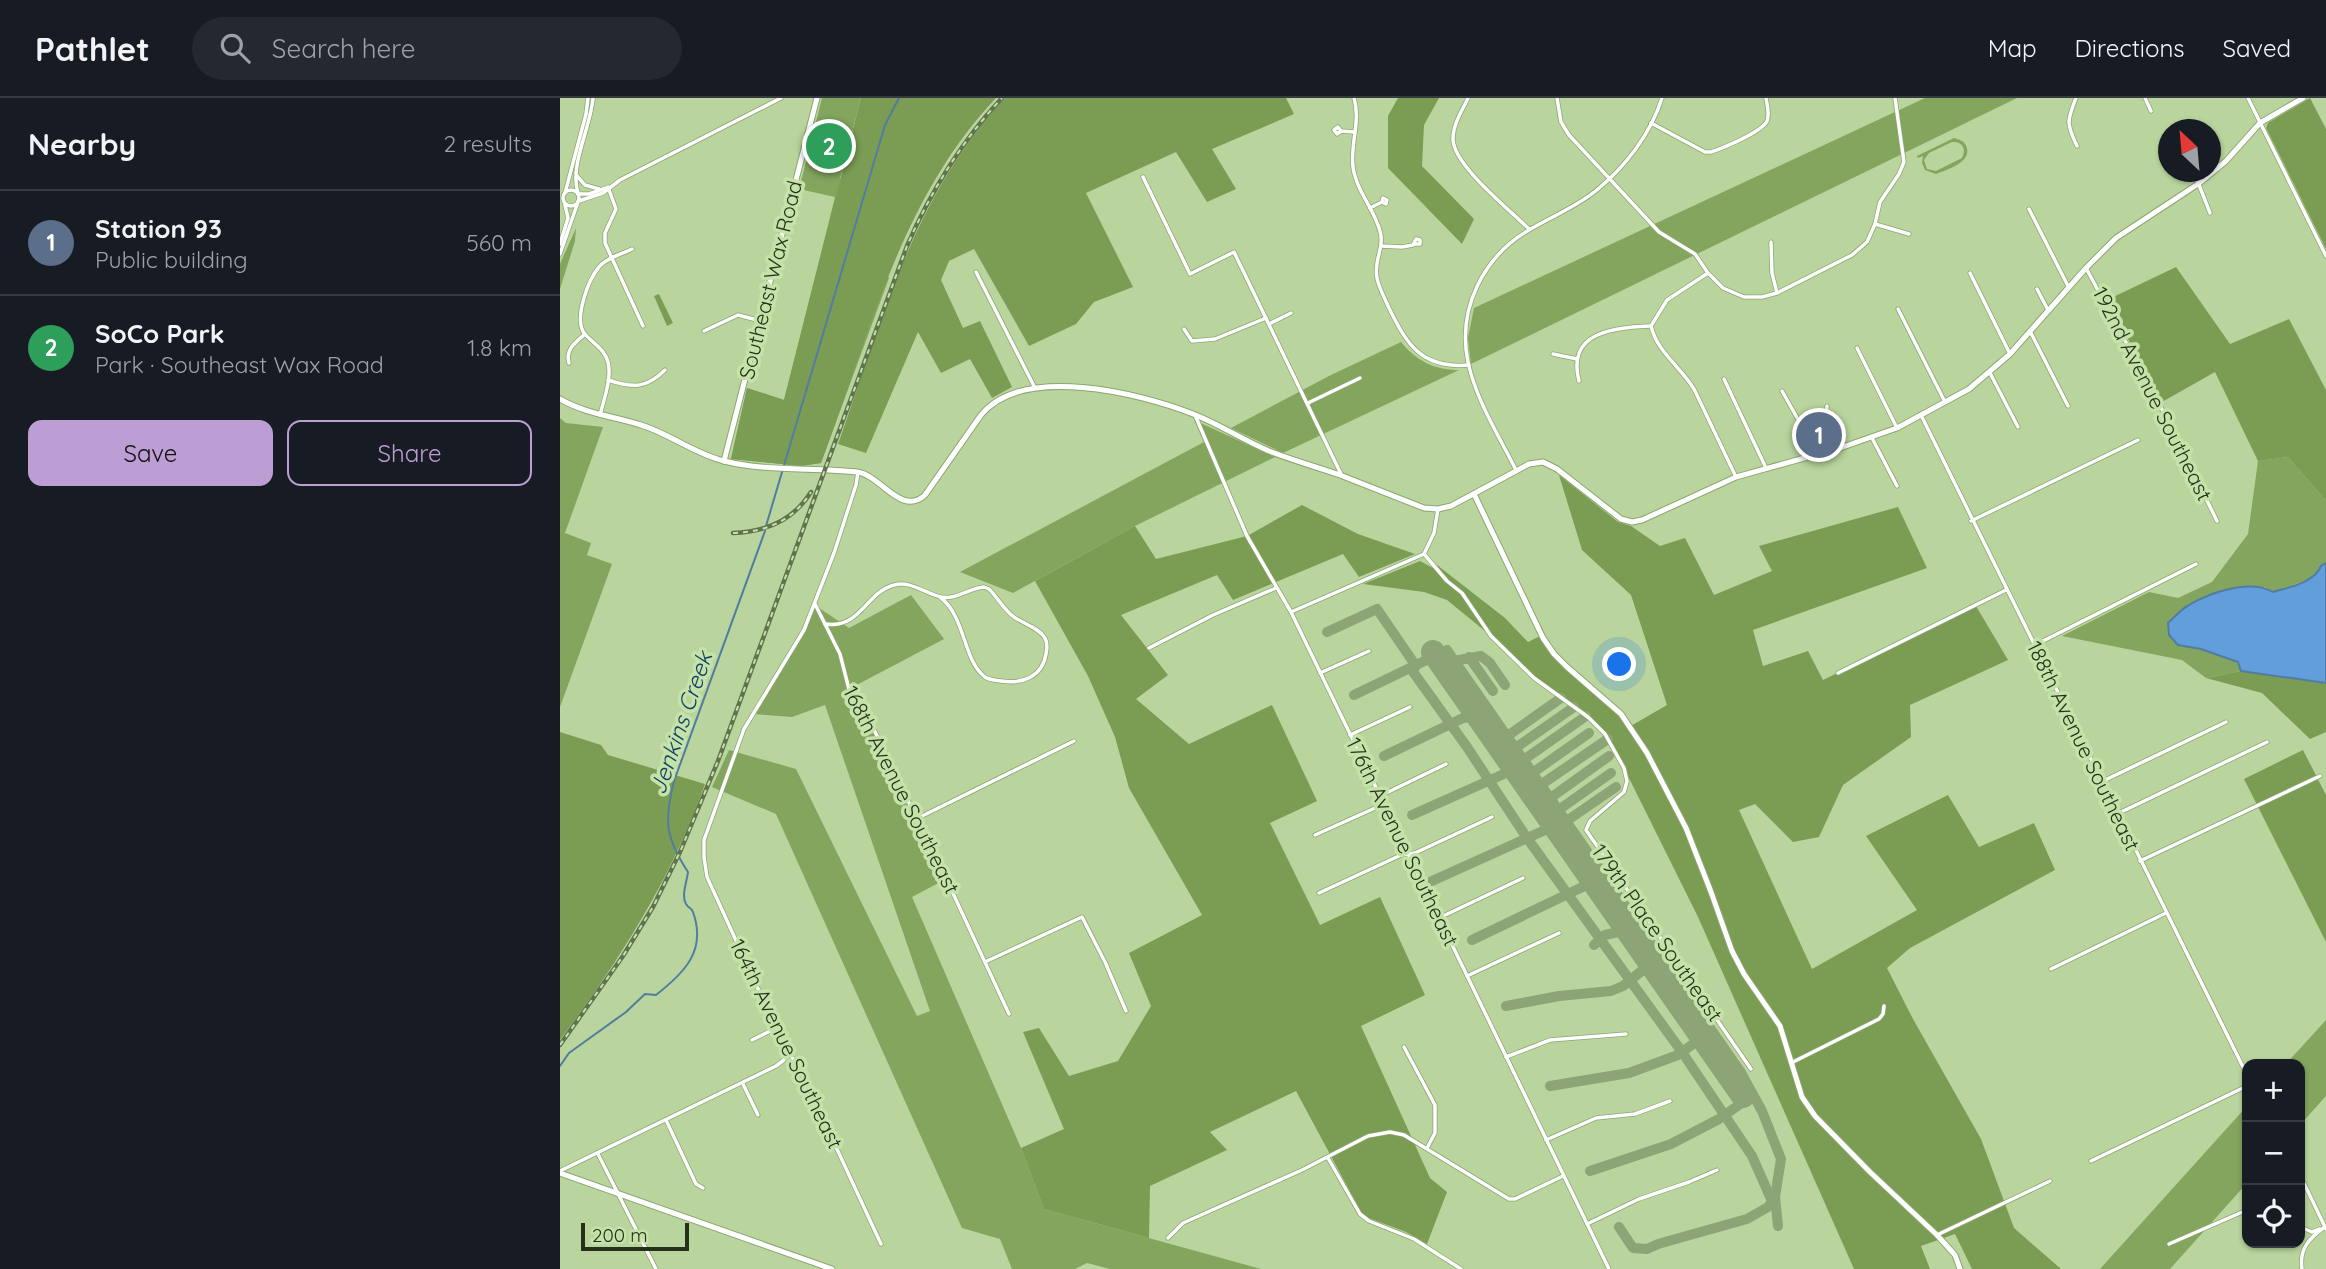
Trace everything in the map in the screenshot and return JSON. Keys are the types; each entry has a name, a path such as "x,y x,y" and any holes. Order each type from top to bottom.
{"street":[{"path":"560,254 579,202 576,174 590,122 591,98"},
{"path":"560,244 568,218 564,203 565,193 591,98"},
{"path":"565,193 571,190 589,194 608,187 781,98"},
{"name":"Southeast Wax Road","path":"724,461 817,98"},
{"path":"1354,98 1357,115 1353,171 1380,232 1377,278 1407,342 1430,359 1444,364 1469,365"},
{"path":"1468,98 1453,134 1455,150 1466,166 1529,229"},
{"path":"1557,98 1561,122 1569,134 1658,232 1695,254 1723,288 1735,294 1762,297 1777,293 1852,255 1867,242 1880,202 1904,162 1895,98"},
{"path":"1516,471 1479,395 1469,365 1467,316 1475,289 1490,263 1501,252 1529,229 1572,208 1610,178 1641,141 1662,98"},
{"path":"1651,123 1707,152 1717,150 1757,131 1765,124 1768,118 1766,98"},
{"path":"2076,98 2067,125 2077,146"},
{"path":"2145,98 2151,111"},
{"path":"2248,98 2326,256"},
{"path":"560,399 583,411 652,428 705,455 724,461 787,469 858,472 873,477 898,498 909,502 922,499 985,410 1002,398 1035,388 1069,387 1117,393 1157,402 1195,415 1269,451 1424,508 1451,506 1535,462 1548,463 1621,519 1632,522 1651,517 1736,477 1840,448 1897,428 1945,402 1990,373 2010,354 2116,238 2199,184 2226,161 2260,123 2303,98"},
{"path":"1341,131 1355,132"},
{"path":"576,174 585,185 601,190"},
{"path":"1143,177 1190,274 1234,252 1342,476"},
{"path":"2199,184 2210,213"},
{"path":"564,203 570,206 603,193 608,187"},
{"path":"608,187 616,209 604,237 605,243 643,326"},
{"path":"1370,208 1382,202"},
{"path":"2029,209 2069,288"},
{"path":"1875,224 1909,234"},
{"path":"1771,242 1772,272 1777,293"},
{"path":"1381,246 1402,247 1415,244"},
{"path":"600,415 608,380 607,358 585,334 579,318 599,267 632,249"},
{"name":"192nd Avenue Southeast","path":"2086,268 2165,415 2217,521"},
{"path":"976,272 1035,388"},
{"path":"1708,273 1667,300 1651,326 1656,343 1694,388 1736,477"},
{"path":"1970,273 2010,354"},
{"path":"2037,289 2049,312"},
{"path":"1898,309 1945,402"},
{"path":"1269,324 1291,313"},
{"path":"704,331 738,315 761,321"},
{"path":"1184,329 1192,341 1216,339 1266,318"},
{"path":"1579,381 1577,359 1583,346 1609,329 1651,326"},
{"path":"2031,333 2068,406"},
{"path":"569,363 567,354 571,346 585,334"},
{"path":"1857,348 1897,428"},
{"path":"1553,354 1577,359"},
{"path":"608,380 630,387 639,386 665,370"},
{"path":"1990,373 2018,426"},
{"path":"1308,403 1360,378"},
{"path":"1724,379 1766,468"},
{"path":"1782,391 1800,423 1811,456"},
{"path":"1826,406 1826,417 1840,448"},
{"name":"176th Avenue Southeast","path":"1195,415 1247,536 1291,612 1609,1269"},
{"name":"188th Avenue Southeast","path":"1921,415 1971,521 2242,1065"},
{"path":"1872,437 1897,486"},
{"path":"1971,521 2138,440"},
{"path":"815,604 856,485 858,472"},
{"path":"1474,494 1554,654 1625,719 1647,754 1686,828 1732,951 1744,974 1780,1026 1802,1097 1815,1116 1937,1235 1955,1255 1960,1269"},
{"path":"1291,612 1424,554 1430,546 1438,509"},
{"name":"179th Place Southeast","path":"1424,554 1447,581 1462,593 1491,636 1534,678 1587,716 1605,734 1624,768 1627,780 1624,792 1590,821 1586,830 1751,1069"},
{"path":"2033,646 2196,564"},
{"path":"825,624 849,622 885,588 898,584 906,584 940,597 960,596 977,588 989,589 1012,617 1044,636 1047,642 1046,658 1037,672 1028,680 1014,683 984,676 971,656 961,627 949,606 940,597"},
{"path":"1149,648 1213,615 1276,588"},
{"path":"1838,673 2006,590"},
{"name":"168th Avenue Southeast","path":"815,604 839,654 852,701 864,714 898,776 916,820 1009,1014"},
{"name":"164th Avenue Southeast","path":"815,604 804,630 744,729 705,840 704,858 707,877 778,1027 786,1050 799,1065 881,1244"},
{"path":"1320,673 1369,651"},
{"path":"1350,735 1410,707"},
{"path":"2101,782 2226,722"},
{"path":"916,820 1074,741"},
{"path":"2117,814 2267,742"},
{"path":"1380,796 1446,764"},
{"path":"2140,861 2320,775"},
{"path":"1315,835 1384,804"},
{"path":"1319,893 1492,817"},
{"path":"1439,918 1523,878"},
{"path":"2051,968 2166,913"},
{"path":"985,962 1082,917 1105,962 1125,1011"},
{"path":"1467,976 1559,933"},
{"path":"1791,1063 1879,1019 1884,1006"},
{"path":"752,1040 778,1027"},
{"path":"1506,1057 1550,1040 1626,1034"},
{"path":"1404,1047 1435,1105 1436,1133 1427,1148"},
{"path":"560,1172 743,1084 784,1060 786,1050"},
{"path":"743,1084 758,1115"},
{"path":"2091,1161 2242,1088"},
{"path":"1546,1140 1596,1118 1635,1114 1670,1101"},
{"path":"666,1120 696,1184 703,1188"},
{"path":"1168,1238 1183,1223 1368,1136 1390,1132 1404,1135 1509,1199 1515,1199 1564,1176"},
{"path":"598,1154 656,1269"},
{"path":"1328,1157 1360,1214 1369,1221 1414,1239 1461,1269"},
{"path":"1587,1224 1639,1199 1717,1170"},
{"path":"560,1172 832,1269"},
{"path":"1937,1235 2050,1181"},
{"path":"2305,1185 2324,1228"},
{"path":"2169,1244 2242,1212"},
{"path":"2305,1229 2312,1232 2324,1228"},
{"path":"2302,1269 2304,1247 2310,1238 2324,1228"}],"green space":[{"path":"822,98 861,98 840,178 889,278 821,463 801,466 731,459 747,388 784,400 835,197 799,189"},
{"path":"861,98 996,98 963,137 911,224 890,271 821,463 801,466 731,459 747,388 784,400"},
{"path":"1005,98 1286,98 1294,114 1212,149 1236,189 1207,202 1176,152 1086,193 1133,287 1094,302 1076,324 1029,346 974,249 949,261 941,280 963,328 980,321 1012,387 992,398 970,359 941,373 918,332 866,453 838,444 886,306 923,218 946,176 973,136"},
{"path":"1398,98 1439,98 1424,125 1422,166 1474,219 1462,244 1388,168 1388,116"},
{"path":"1925,98 2017,98 1471,364 1468,338 1474,308"},
{"path":"2310,98 2326,129 2326,249 2266,128 2268,123"},
{"path":"1954,138 1964,143 1967,149 1961,162 1936,174 1925,170 1923,156 1917,156","holes":["1956,142 1964,149 1962,158 1936,171 1927,169 1924,160 1929,153"]},
{"path":"576,228 575,241 560,289 560,264"},
{"path":"2176,267 2230,344 2289,319 2326,390 2326,501 2288,457 2258,461 2215,372 2162,402 2107,300"},
{"path":"659,294 673,323 667,326 654,296"},
{"path":"1401,342 1427,363 1459,370 1283,453 1231,428 1329,376"},
{"path":"560,418 566,423 603,427 565,533 591,543 587,555 612,564 560,707"},
{"path":"1194,420 1275,457 1135,526 1013,593 960,572 1204,442"},
{"path":"2288,457 2326,501 2326,563 2308,580 2273,592 2265,587 2178,645 2201,649 2238,662 2241,671 2206,678 2182,660 2062,636 2149,592 2178,598 2212,582 2248,534 2258,461"},
{"path":"1559,475 1618,522 1631,526 1660,546 1685,538 1714,595 1772,571 1759,546 1898,507 1927,568 1753,630 1763,666 1808,651 1823,680 1976,606 2008,660 1910,705 1911,737 1843,785 1819,837 1793,842 1755,804 1739,810 1812,969 1917,910 1866,836 1948,795 1979,847 2034,823 2055,870 1910,948 1887,968 1981,1139 2014,1228 2061,1269 1972,1269 1955,1234 1921,1246 1930,1269 1854,1269 1698,917 1605,734 1586,716 1534,678 1491,636 1447,600 1424,592 1363,584 1420,561 1433,568 1437,565 1505,618 1528,642 1540,636 1559,662 1629,727 1667,705 1631,595 1582,550"},
{"path":"1302,505 1358,534 1415,554 1359,577 1343,554 1233,600 1217,575 1121,615 1168,675 1136,699 1189,744 1272,705 1317,801 1270,823 1320,925 1380,897 1425,995 1361,1026 1430,1178 1447,1192 1427,1244 1406,1232 1366,1217 1296,1091 1210,1132 1227,1150 1150,1186 1149,1238 1044,1209 1021,1148 1064,1129 1023,1032 1039,1028 1069,1076 1118,1061 1151,1006 1129,953 1202,915 1129,788 1115,737 1088,676 1035,581 1135,526 1156,559 1247,536"},
{"path":"911,595 944,639 849,689 852,701 878,737 946,879 912,897 1021,1148 1044,1209 1261,1269 1110,1269 1087,1263 1075,1269 1012,1269 1000,1239 962,1228 776,814 712,787 729,750 796,769 917,1016 930,1011 825,705 792,717 753,714 816,606 849,628"},
{"path":"2241,671 2326,683 2326,732 2310,739 2262,693 2206,678"},
{"path":"560,732 601,745 608,755 705,784 677,853 642,918 603,980 560,1040"},
{"path":"2303,750 2326,795 2326,942 2244,779"},
{"path":"2326,1020 2326,1096 2305,1119 2305,1059 2291,1059"},
{"path":"2242,1112 2242,1189 2170,1269 2100,1269"}],"water":[{"path":"2326,563 2326,683 2241,671 2238,662 2201,649 2178,645 2169,635 2168,623 2198,600 2242,587 2264,588 2273,592 2313,577"}],"waterway":[{"name":"Jenkins Creek","path":"766,526 885,125 899,98"},
{"name":"Jenkins Creek","path":"560,1066 569,1053 626,1012 645,994 656,995 666,987 684,969 695,950 697,926 684,897 688,872 671,838 669,807 674,781 765,531"}],"taxiway":[{"path":"1327,632 1377,609 1416,666"},
{"path":"1354,695 1447,650 1740,1071 1731,1078"},
{"path":"1454,661 1481,656 1490,663 1505,685"},
{"path":"1469,657 1493,691"},
{"path":"1411,669 1527,838 1682,1052 1752,1156 1772,1201"},
{"path":"1506,737 1561,698"},
{"path":"1514,749 1574,707"},
{"path":"1384,756 1463,718 1478,716"},
{"path":"1522,761 1586,716"},
{"path":"1491,735 1500,729"},
{"path":"1531,774 1589,733"},
{"path":"1539,786 1608,739"},
{"path":"1549,799 1609,756"},
{"path":"1412,815 1515,769"},
{"path":"1557,811 1611,773"},
{"path":"1565,822 1616,787"},
{"path":"1432,881 1554,826"},
{"path":"1572,833 1572,852"},
{"path":"1472,940 1593,882"},
{"path":"1594,945 1605,935 1627,930"},
{"path":"1506,1006 1559,996 1611,991 1623,986 1659,957"},
{"path":"1550,1086 1629,1073 1678,1055 1711,1031"},
{"path":"1619,1227 1633,1248 1647,1249 1747,1219 1768,1207 1775,1197 1781,1159 1762,1111 1740,1071"},
{"path":"1590,1171 1671,1144 1719,1119 1753,1095"},
{"path":"1775,1197 1778,1226"}],"runway":[{"path":"1433,652 1743,1096"}],"railway":[{"path":"560,1045 623,956 653,907 680,852 718,761 907,246 948,168 973,132 1002,98"},
{"path":"733,533 757,530 778,523 796,510 811,492"}],"place":[{"name":"SoCo Park","path":"829,146"},
{"name":"Station 93","path":"1819,435"}]}
